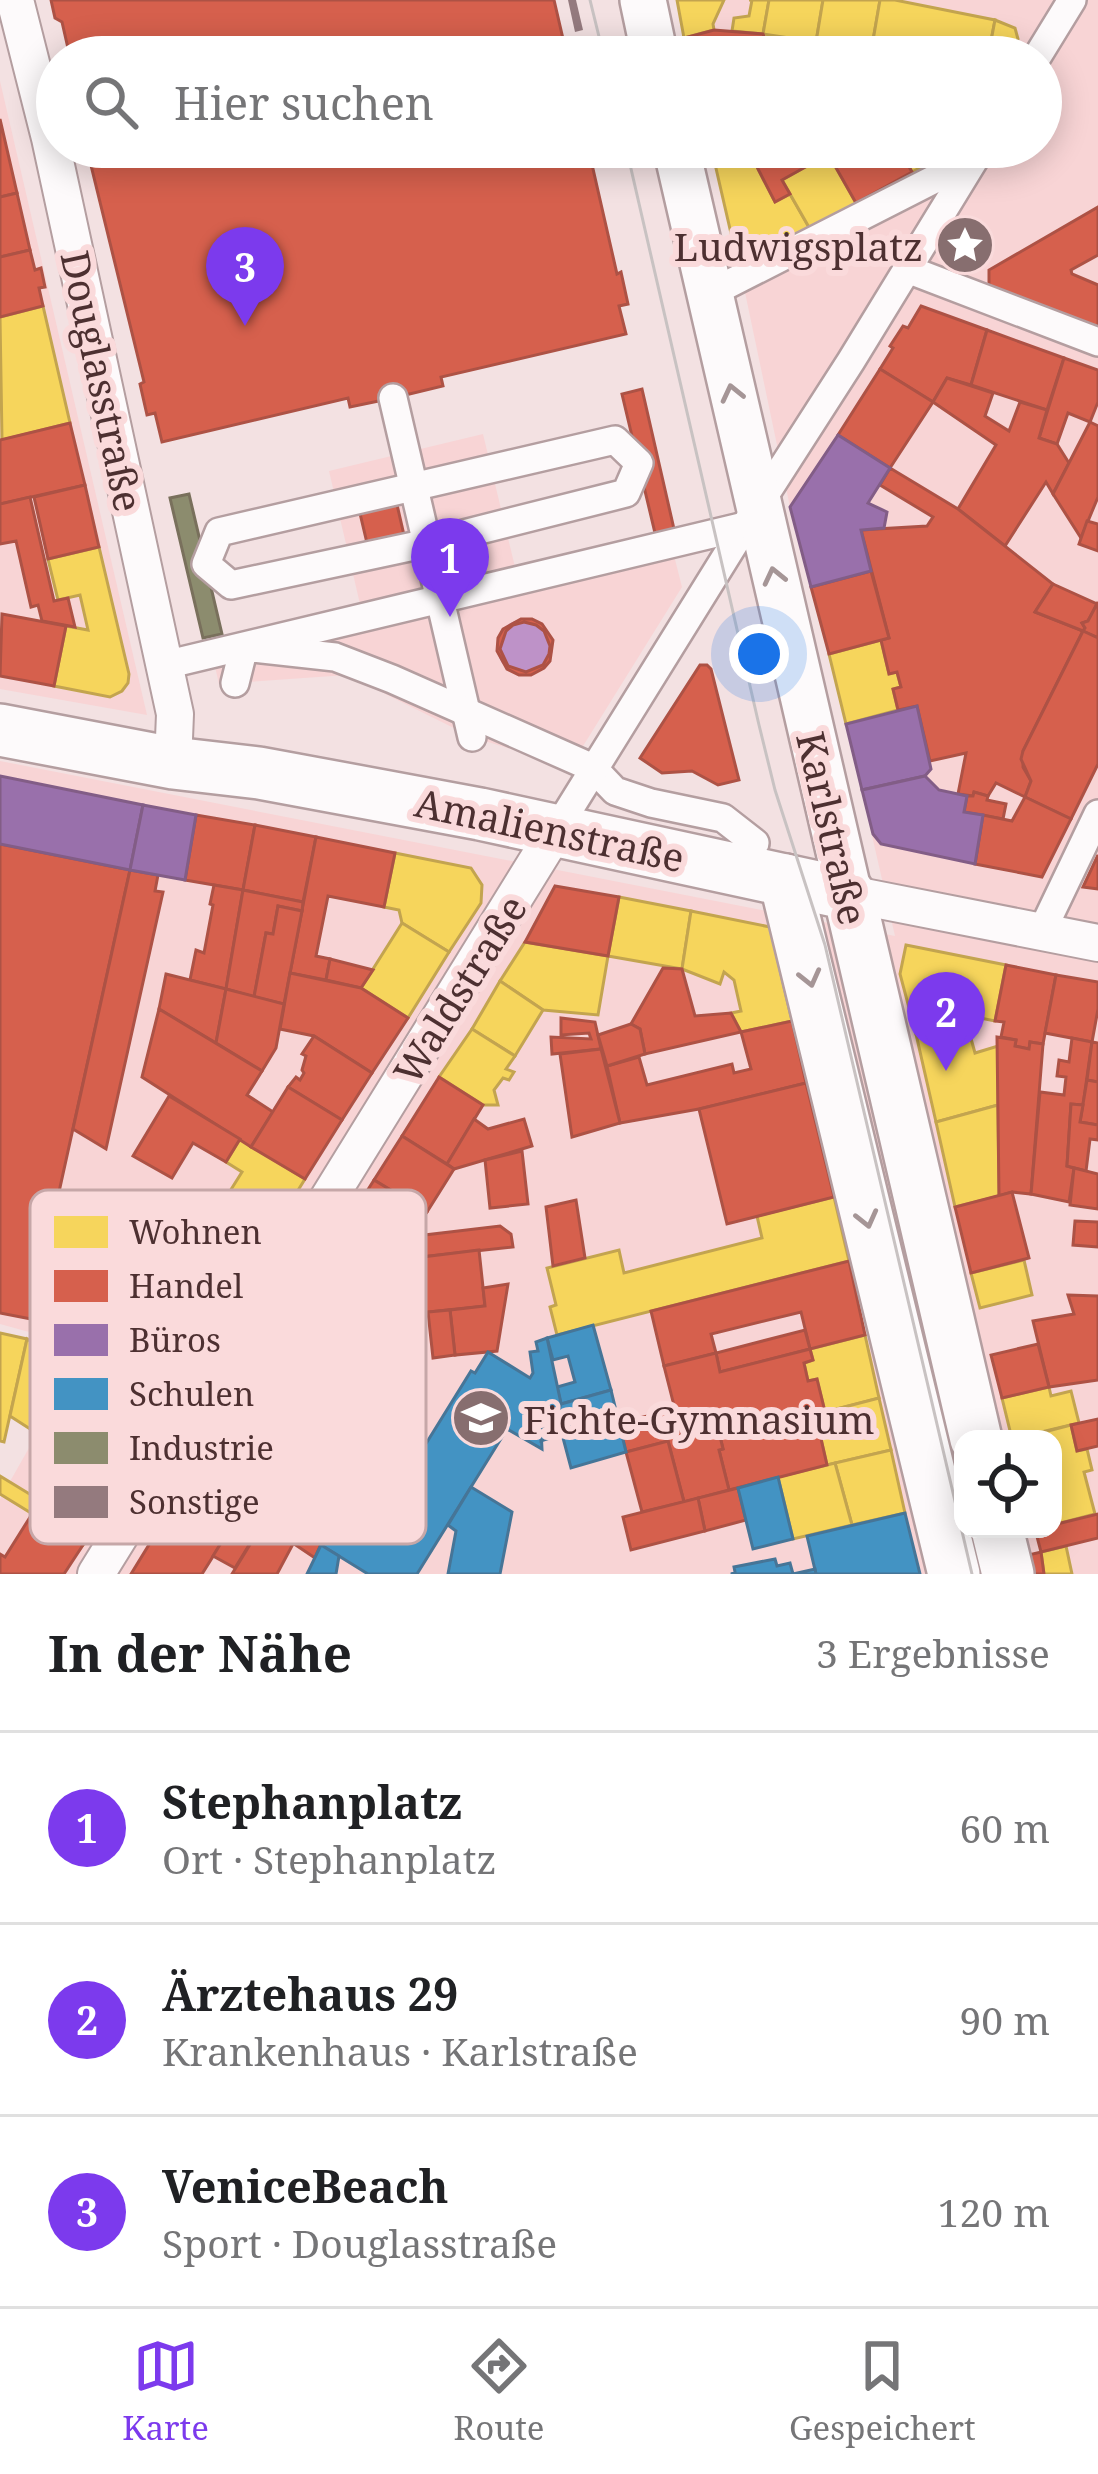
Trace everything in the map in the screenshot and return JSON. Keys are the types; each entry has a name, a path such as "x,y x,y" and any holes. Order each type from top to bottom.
{"main road":[{"name":"Amalienstraße","path":"0,730 173,763 259,772 686,856 770,861 849,894"},
{"name":"Karlstraße","path":"770,861 954,1574"},
{"name":"Karlstraße","path":"849,894 974,1430"},
{"path":"1000,1538 1008,1574"}],"street":[{"name":"Douglasstraße","path":"15,0 36,85"},
{"path":"643,0 651,36"},
{"path":"1050,36 1072,0"},
{"name":"Douglasstraße","path":"57,168 176,714 173,763"},
{"name":"Karlstraße","path":"681,168 751,516 849,894"},
{"name":"Waldstraße","path":"709,295 846,231 953,168"},
{"name":"Waldstraße","path":"334,1190 969,168"},
{"path":"907,269 1098,342"},
{"path":"393,398 470,724"},
{"path":"615,440 639,463 626,494 428,543 231,586 206,564 219,532 414,486 615,440"},
{"path":"244,647 751,516"},
{"path":"236,683 244,647"},
{"path":"161,648 244,647 334,657 470,724 593,768 615,791 723,818 770,861"},
{"path":"1040,933 1098,814"},
{"name":"Amalienstraße","path":"849,894 1098,943"},
{"name":"Waldstraße","path":"96,1574 115,1544"}],"shaded area":[{"path":"677,0 1098,0 1098,1574 0,1574 0,1499 30,1446 30,1544 426,1544 426,1190 30,1190 30,1333 0,1324 0,761 895,936 790,507 716,168 1062,168 1062,36 685,36"},
{"path":"0,81 147,715 0,689"},
{"path":"483,434 515,567 668,532 682,587 570,767 472,737 347,675 219,684 209,640 360,604 329,471"},
{"path":"525,619 545,627 553,647 545,667 525,675 505,667 497,647 505,627"}],"building: Wohnen":[{"path":"677,0 724,0 714,30 684,36"},
{"path":"752,0 769,0 763,34 732,31 734,18 749,16"},
{"path":"769,0 823,0 817,36 763,34"},
{"path":"823,0 880,0 874,36 817,36"},
{"path":"880,0 995,20 992,36 874,36"},
{"path":"995,20 1015,28 1017,36 992,36"},
{"path":"716,168 758,168 775,202 790,194 810,229 751,261 736,255"},
{"path":"804,168 836,168 856,203 810,229 782,180"},
{"path":"43,306 70,423 2,440 0,317"},
{"path":"99,547 129,674 122,691 110,697 54,686 66,626 88,630 80,595 58,600 48,559"},
{"path":"881,640 889,674 897,672 901,687 893,689 898,710 846,724 829,654"},
{"path":"395,853 471,868 482,885 481,903 449,952 402,923 399,910 384,907"},
{"path":"619,897 691,911 682,969 608,956"},
{"path":"691,911 770,927 792,1021 741,1032 731,1013 741,1011 734,980 724,972 720,984 682,969"},
{"path":"402,923 449,952 408,1018 361,988"},
{"path":"525,942 608,956 598,1015 543,1010 500,981"},
{"path":"906,945 1006,965 995,1021 951,1012 954,1025 916,1034 900,974"},
{"path":"500,981 543,1010 515,1056 472,1029"},
{"path":"954,1025 958,1039 970,1035 975,1053 998,1046 998,1105 936,1122 916,1034"},
{"path":"472,1029 515,1056 506,1069 514,1072 494,1090 498,1105 483,1105 439,1077"},
{"path":"998,1105 999,1196 955,1207 936,1122"},
{"path":"240,1139 305,1179 298,1190 231,1190 242,1172 226,1162"},
{"path":"834,1197 849,1261 557,1335 547,1268 619,1250 624,1273 762,1238 757,1216"},
{"path":"1024,1260 1032,1295 980,1308 971,1273"},
{"path":"0,1333 27,1339 4,1442 0,1441"},
{"path":"865,1335 879,1398 825,1412 817,1379 808,1381 804,1363 813,1360 810,1349"},
{"path":"27,1339 30,1429 10,1416"},
{"path":"1049,1387 1051,1396 1071,1391 1079,1423 1050,1430 1010,1430 1002,1398"},
{"path":"879,1398 891,1450 827,1465 819,1430 829,1428 825,1412"},
{"path":"1071,1425 1077,1451 1087,1449 1092,1470 1084,1472 1095,1514 1062,1523 1062,1430 1052,1430"},
{"path":"891,1450 905,1513 852,1525 835,1463"},
{"path":"835,1463 852,1525 793,1539 778,1477"},
{"path":"0,1476 30,1494 30,1512 0,1494"},
{"path":"1066,1546 1072,1574 1044,1574 1041,1552"}],"building: Handel":[{"path":"51,0 554,0 562,36 65,36 62,22 55,18"},
{"path":"714,30 764,36 692,36"},
{"path":"0,119 17,193 0,197"},
{"path":"92,168 593,168 628,304 619,306 626,334 441,377 443,386 393,398 350,407 348,398 162,442 155,413 147,415 140,384 144,382"},
{"path":"758,168 804,168 782,180 790,194 775,202"},
{"path":"836,168 910,168 912,172 856,203"},
{"path":"17,193 30,250 0,257 0,197"},
{"path":"1098,207 1098,255 1071,270 1098,285 1098,327 989,288 989,270"},
{"path":"30,250 35,270 41,268 43,306 0,317 0,257"},
{"path":"921,306 987,330 971,385 947,378 933,402 880,369 903,326 908,328"},
{"path":"987,330 1064,358 1047,410 971,385"},
{"path":"1064,358 1098,370 1098,402 1090,422 1068,413 1057,444 1039,438"},
{"path":"880,369 933,402 890,468 838,435"},
{"path":"947,378 993,393 985,416 1009,431 1020,402 1047,410 1039,438 1057,444 1069,463 1053,494 1046,482 1005,546 958,509 996,445 933,402"},
{"path":"642,389 674,529 655,533 622,394"},
{"path":"1090,422 1098,426 1098,497 1081,538 1053,494"},
{"path":"70,423 85,485 0,504 0,440"},
{"path":"890,468 958,509 1053,584 1035,612 1083,631 1023,751 1023,767 1031,781 1025,797 996,783 988,796 958,794 966,753 930,761 917,706 898,710 893,689 901,687 897,672 889,674 881,640 889,638 861,530 927,526 933,517 880,485"},
{"path":"85,485 99,547 48,559 34,497"},
{"path":"395,496 404,535 367,543 358,505"},
{"path":"30,497 54,601 68,598 75,627 42,621 38,605 31,607 16,541 0,544 0,504"},
{"path":"1087,521 1098,524 1098,551 1079,544"},
{"path":"871,571 889,638 829,654 811,587"},
{"path":"1053,584 1097,604 1082,623 1083,631 1035,612"},
{"path":"1098,602 1098,638 1083,631 1082,623"},
{"path":"2,614 66,626 54,686 0,676"},
{"path":"521,619 542,624 553,640 550,661 531,675 507,669 497,651 503,629","holes":["524,622 536,625 550,646 543,665 526,672 508,666 500,649 506,631"]},
{"path":"1083,631 1098,638 1098,764 1071,819 1025,797 1031,781 1021,759"},
{"path":"700,665 711,669 739,780 718,785 692,771 662,773 640,758"},
{"path":"974,792 1006,804 1003,819 964,812 967,796"},
{"path":"1025,797 1071,819 1042,877 975,864 983,815 1012,821"},
{"path":"196,815 255,825 243,890 185,880"},
{"path":"255,825 316,837 303,902 243,890"},
{"path":"316,837 395,853 384,907 328,896 316,956 330,959 326,980 290,973"},
{"path":"0,844 130,870 59,1190 30,1190 30,1319 0,1313"},
{"path":"1098,855 1098,889 1083,887"},
{"path":"130,870 158,875 155,891 163,892 106,1149 73,1129"},
{"path":"214,885 243,890 226,989 190,980 196,950 204,953"},
{"path":"555,886 619,897 608,956 525,942"},
{"path":"243,890 303,902 302,911 278,906 273,934 266,933 254,997 226,989"},
{"path":"278,906 302,911 284,1004 254,997 266,933 273,934"},
{"path":"330,959 373,970 361,988 326,980"},
{"path":"1006,965 1056,975 1043,1044 1030,1042 1029,1049 1001,1037 1004,1022 995,1021"},
{"path":"663,968 682,969 695,1016 731,1013 741,1032 645,1054 640,1029 631,1024"},
{"path":"290,973 361,988 408,1018 372,1073 314,1036 280,1029"},
{"path":"166,974 226,989 216,1043 159,1009"},
{"path":"1056,975 1098,982 1092,1042 1045,1033"},
{"path":"226,989 284,1004 276,1048 262,1071 216,1043"},
{"path":"159,1009 262,1071 247,1095 273,1112 251,1147 142,1077"},
{"path":"561,1018 595,1022 601,1049 552,1054 551,1037 591,1039 589,1033 561,1035"},
{"path":"792,1021 806,1083 620,1123 607,1066 639,1057 647,1085 732,1064 734,1073 751,1069 741,1032"},
{"path":"631,1024 640,1029 645,1054 607,1066 598,1035"},
{"path":"314,1036 372,1073 342,1120 288,1087 304,1073 306,1056 302,1054"},
{"path":"997,1037 1016,1040 1015,1046 1029,1049 1030,1042 1043,1044 1031,1194 999,1196"},
{"path":"1072,1038 1092,1042 1083,1105 1071,1104 1067,1166 1074,1168 1069,1202 1031,1194 1040,1092 1064,1095 1066,1077 1057,1076 1059,1060 1069,1062"},
{"path":"1092,1042 1098,1043 1098,1082 1087,1080"},
{"path":"601,1049 620,1123 572,1137 560,1054"},
{"path":"439,1077 483,1105 447,1164 402,1136"},
{"path":"1087,1080 1098,1082 1098,1125 1080,1122"},
{"path":"806,1083 834,1197 727,1224 699,1109"},
{"path":"288,1087 342,1120 305,1179 251,1147"},
{"path":"169,1096 240,1139 226,1162 193,1143 172,1178 133,1156"},
{"path":"1071,1104 1083,1105 1080,1122 1098,1125 1098,1140 1090,1139 1086,1171 1067,1166"},
{"path":"474,1119 488,1129 524,1119 532,1146 454,1169 447,1164"},
{"path":"402,1136 454,1169 427,1212 426,1190 391,1190 374,1180"},
{"path":"522,1151 528,1204 490,1208 485,1160"},
{"path":"1074,1168 1098,1174 1098,1209 1070,1205"},
{"path":"374,1180 391,1190 368,1190"},
{"path":"1012,1192 1029,1258 971,1273 955,1207"},
{"path":"576,1200 585,1258 553,1266 546,1207"},
{"path":"1075,1221 1098,1222 1098,1247 1073,1245"},
{"path":"500,1226 511,1234 513,1247 426,1256 426,1235"},
{"path":"479,1250 485,1306 426,1312 426,1257"},
{"path":"849,1261 865,1335 810,1349 801,1312 711,1334 716,1353 664,1366 651,1311"},
{"path":"508,1284 497,1351 455,1355 450,1310 485,1306 483,1288"},
{"path":"1068,1295 1098,1296 1098,1380 1049,1387 1033,1321 1074,1314"},
{"path":"450,1310 455,1355 433,1358 428,1312"},
{"path":"805,1330 810,1349 720,1372 716,1353"},
{"path":"1038,1344 1049,1387 1002,1398 991,1355"},
{"path":"810,1349 813,1360 804,1363 808,1381 817,1379 829,1428 819,1430 827,1465 729,1490 718,1428 682,1437 664,1366 716,1353 720,1372"},
{"path":"675,1409 682,1437 718,1428 729,1490 684,1502 668,1441 626,1452 619,1423"},
{"path":"1098,1419 1098,1446 1077,1451 1071,1425"},
{"path":"668,1441 684,1502 642,1512 626,1452"},
{"path":"738,1488 746,1520 705,1531 698,1498"},
{"path":"698,1498 705,1531 631,1550 623,1517"},
{"path":"1098,1514 1098,1538 1041,1552 1037,1538 1062,1538 1062,1523"},
{"path":"30,1517 30,1544 83,1545 64,1574 0,1574 0,1554 5,1557"},
{"path":"149,1544 221,1544 202,1574 131,1574"},
{"path":"220,1544 250,1544 235,1568 213,1556"},
{"path":"250,1544 293,1544 277,1574 232,1574"},
{"path":"294,1544 321,1544 315,1558"},
{"path":"1041,1552 1044,1574 1033,1574 1028,1555"}],"building: Büros":[{"path":"838,435 890,468 868,503 887,512 884,528 861,530 871,571 811,587 790,507"},
{"path":"917,706 931,769 925,776 862,790 846,724"},
{"path":"0,776 143,805 130,870 0,844"},
{"path":"925,776 939,790 967,796 964,812 983,815 975,864 881,844 873,834 862,790"},
{"path":"143,805 196,815 185,880 130,870"}],"building: Schulen":[{"path":"593,1325 611,1390 561,1404 557,1387 575,1382 568,1356 553,1360 547,1338"},
{"path":"547,1338 562,1408 541,1429 542,1449 507,1429 417,1574 368,1574 321,1545 426,1544 426,1444 488,1352 530,1378 530,1352 538,1351 536,1342"},
{"path":"611,1390 626,1452 571,1468 562,1434 541,1441 541,1429 561,1404"},
{"path":"778,1477 793,1539 753,1549 738,1488"},
{"path":"471,1487 512,1512 500,1574 448,1574 456,1531 448,1525"},
{"path":"905,1513 920,1574 816,1574 807,1536"},
{"path":"321,1545 339,1556 336,1574 307,1574"},
{"path":"775,1559 777,1566 790,1563 793,1574 731,1574 734,1567"}],"building: Industrie":[{"path":"189,494 222,634 203,638 170,498"}],"building: Sonstige":[{"path":"568,0 576,0 583,30 575,32"}],"tram line":[{"path":"590,0 599,36"},
{"path":"631,168 759,725 825,945 972,1574"}],"place":[{"name":"Ludwigsplatz","path":"965,245"},
{"name":"VeniceBeach","path":"245,326"},
{"name":"Stephanplatz","path":"450,617"},
{"name":"Ärztehaus 29","path":"946,1071"},
{"name":"Fichte-Gymnasium","path":"481,1418"}]}
